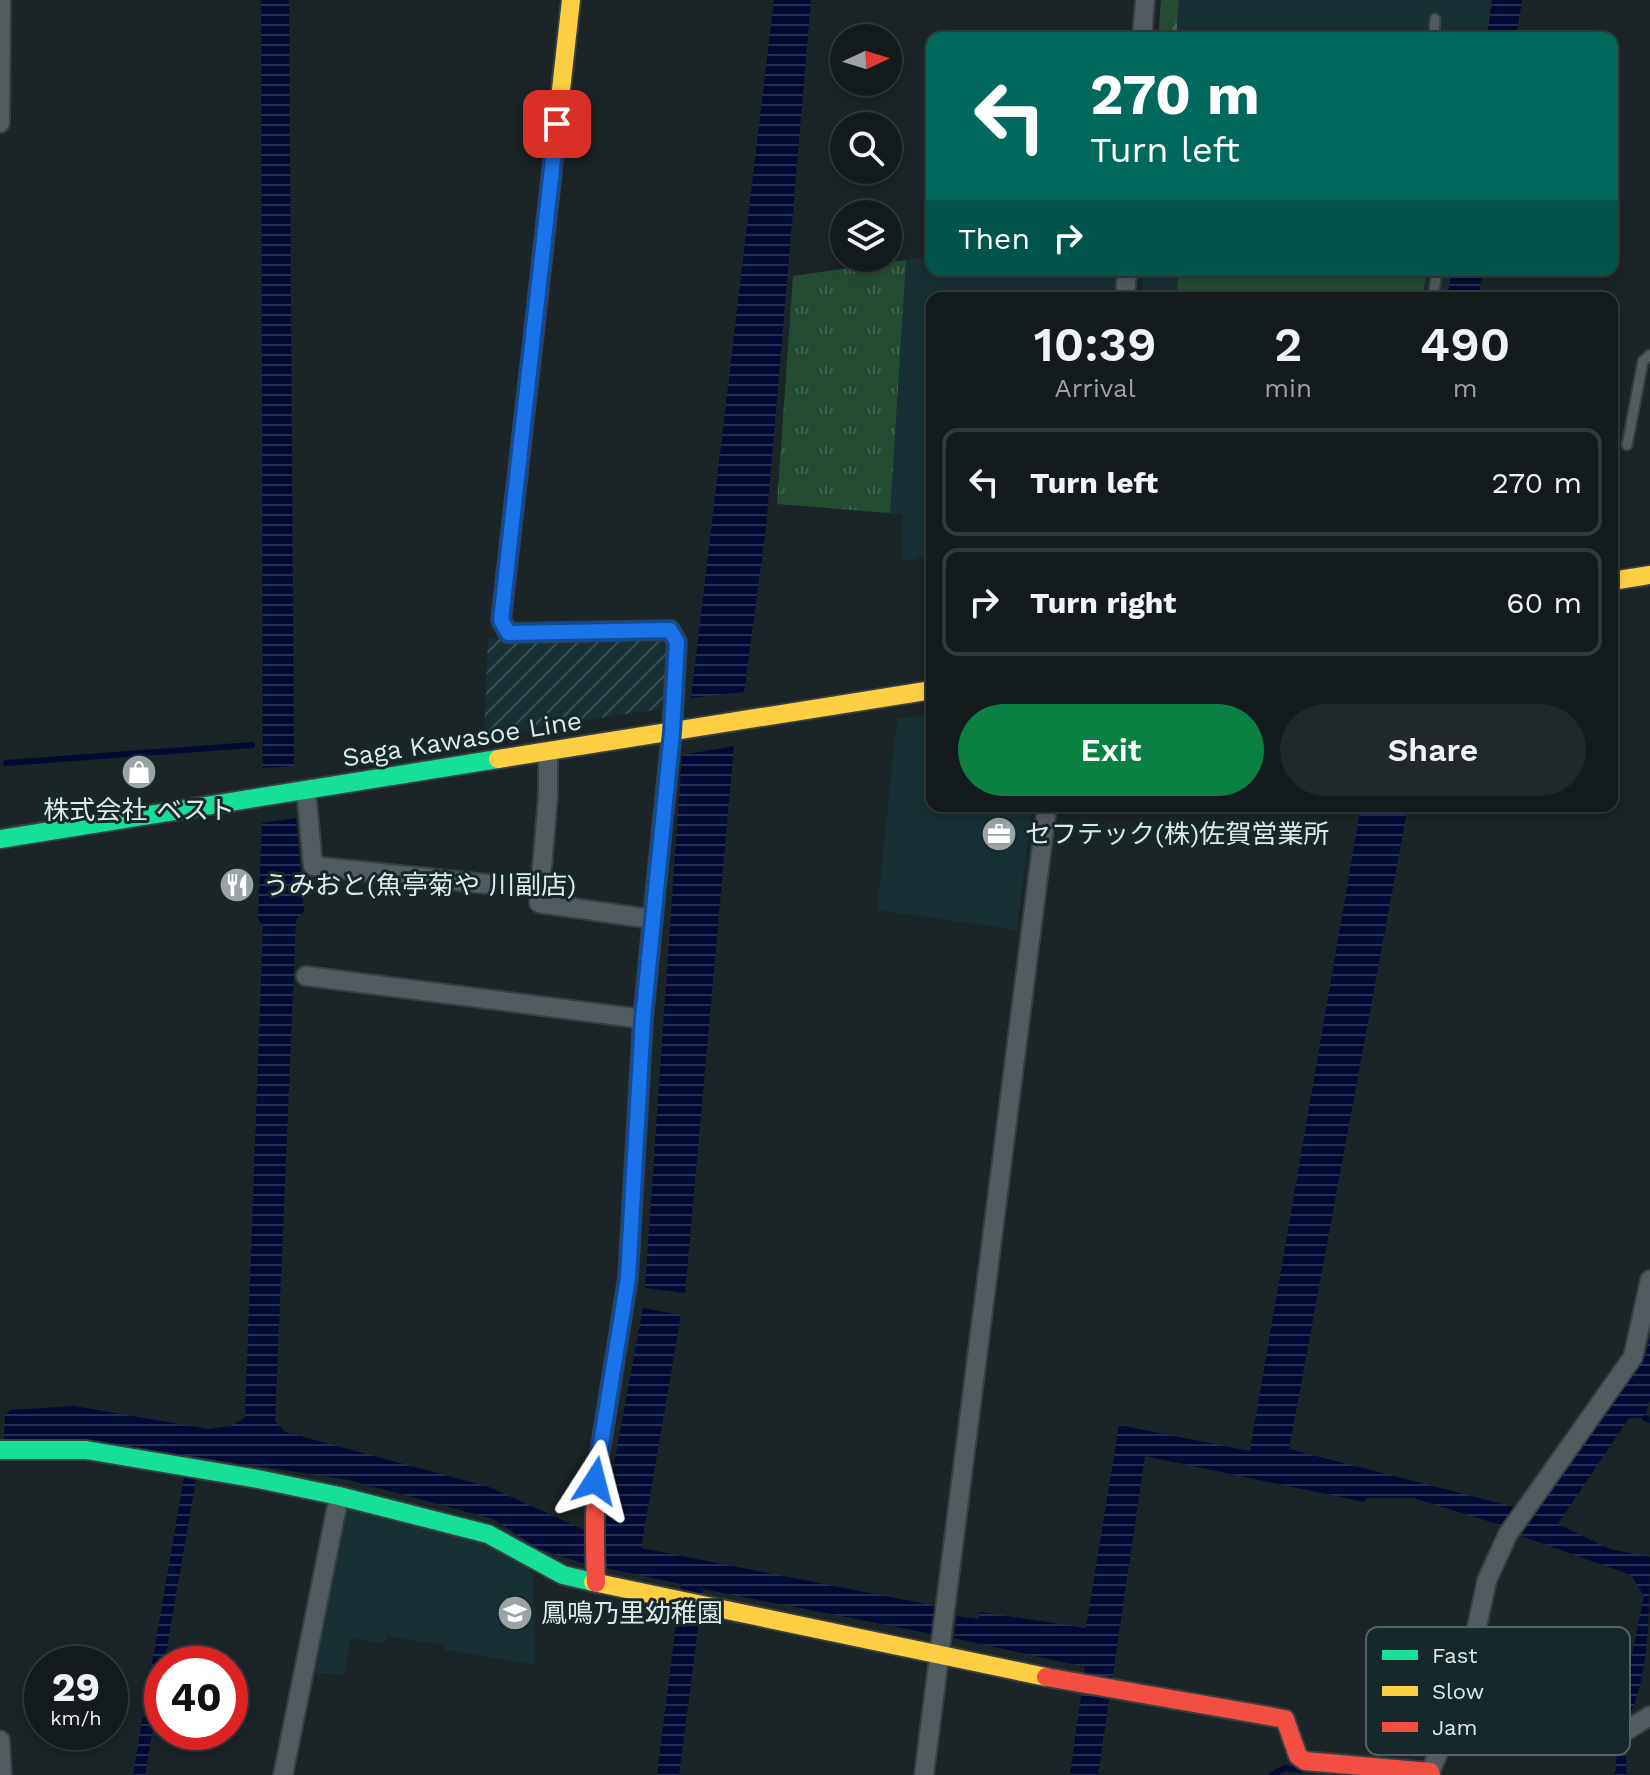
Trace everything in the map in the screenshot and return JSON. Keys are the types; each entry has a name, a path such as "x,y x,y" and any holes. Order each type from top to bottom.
{"street":[{"path":"0,123 1,0"},
{"path":"571,0 501,620 508,633 670,630 677,642 672,732 643,1019 628,1278 595,1481 596,1583"},
{"path":"1142,32 1145,0"},
{"path":"1618,580 1650,575"},
{"name":"Saga Kawasoe Line","path":"0,839 926,691"},
{"path":"548,751 548,796 539,903 651,919"},
{"path":"306,790 313,866 487,884"},
{"path":"924,1775 1046,812"},
{"path":"306,976 643,1019"},
{"path":"1477,1627 1487,1580 1508,1534 1633,1357 1650,1280"},
{"path":"0,1450 86,1450 258,1479 488,1534 563,1575 596,1583 1077,1683 1285,1719 1298,1756 1305,1761 1431,1774 1439,1755"},
{"path":"283,1775 339,1496"},
{"path":"1630,1726 1650,1716"},
{"path":"0,1740 1,1768"}],"lane":[{"path":"1434,32 1435,19"},
{"path":"1627,445 1643,361 1650,355"}],"shaded area":[{"path":"1161,0 1492,0 1488,32 1158,32"},
{"path":"926,257 926,276 1116,276 1114,292 926,292 926,558 903,561 903,515 777,504 793,276 830,271 902,272 902,260"},
{"path":"1143,276 1451,276 1448,292 1141,292"},
{"path":"673,636 661,709 484,735 488,637"},
{"path":"926,715 926,812 1031,812 1017,930 877,910 897,719"},
{"path":"345,1503 476,1537 508,1554 533,1574 535,1665 445,1650 445,1645 387,1636 385,1644 351,1638 345,1675 307,1672"}],"green space":[{"path":"1161,0 1179,0 1176,32 1158,32"},
{"path":"906,260 890,513 777,504 793,276 830,271 902,272 902,261"},
{"path":"1178,276 1426,276 1423,292 1177,292"}],"water":[{"path":"261,0 289,0 294,766 263,768"},
{"path":"774,0 811,0 766,527 744,692 691,698"},
{"path":"1492,0 1522,0 1517,32 1488,32"},
{"path":"1451,276 1482,276 1479,292 1448,292"},
{"path":"734,746 685,1293 645,1288 682,755"},
{"path":"1360,812 1407,812 1289,1449 1534,1512 1646,1355 1650,1337 1650,1400 1645,1418 1629,1418 1558,1524 1610,1549 1650,1557 1649,1620 1644,1668 1630,1714 1630,1664 1644,1596 1631,1575 1518,1535 1520,1531 1413,1498 1367,1498 1364,1502 1145,1456 1098,1775 1070,1775 1085,1667 954,1638 957,1616 978,1619 981,1612 1086,1628 1119,1425 1250,1451"},
{"path":"296,818 304,911 296,920 275,1421 285,1432 489,1487 587,1531 588,1565 539,1549 493,1519 349,1480 84,1440 4,1440 5,1415 10,1410 74,1406 208,1429 231,1426 245,1417 263,926 258,919 262,823"},
{"path":"643,1308 681,1315 641,1548 936,1606 932,1634 703,1589 679,1775 657,1775 681,1584 606,1568 603,1523"},
{"path":"184,1477 196,1479 167,1646 155,1646"},
{"path":"144,1711 144,1750 149,1750 145,1775 133,1775"},
{"path":"1617,1755 1626,1755 1627,1775 1613,1775"}],"waterway":[{"path":"6,763 252,745"},
{"path":"1645,1418 1650,1420"},
{"path":"1272,1775 1285,1768 1301,1770"}],"traffic: fast":[{"path":"535,323 501,620 508,633 670,630 677,642 672,732 657,877"},
{"path":"0,839 498,759"},
{"path":"0,1450 86,1450 339,1496 488,1534 563,1575 593,1582"}],"traffic: slow":[{"path":"535,323 571,0"},
{"path":"1618,580 1650,575"},
{"path":"498,759 926,691"},
{"path":"603,1433 628,1278 643,1019 657,877"},
{"path":"593,1582 1046,1677"}],"traffic: jam":[{"path":"596,1583 595,1508 603,1433"},
{"path":"1046,1677 1285,1719 1298,1756 1305,1761 1430,1772 1431,1775"}],"place":[{"name":"株式会社 ベスト","path":"139,772"},
{"name":"セフテック(株)佐賀営業所","path":"999,834"},
{"name":"うみおと(魚亭菊や 川副店)","path":"237,885"},
{"name":"鳳鳴乃里幼稚園","path":"515,1613"}],"route":[{"path":"557,124 501,620 508,633 670,630 677,642 672,732 643,1019 628,1278 595,1481"}]}
